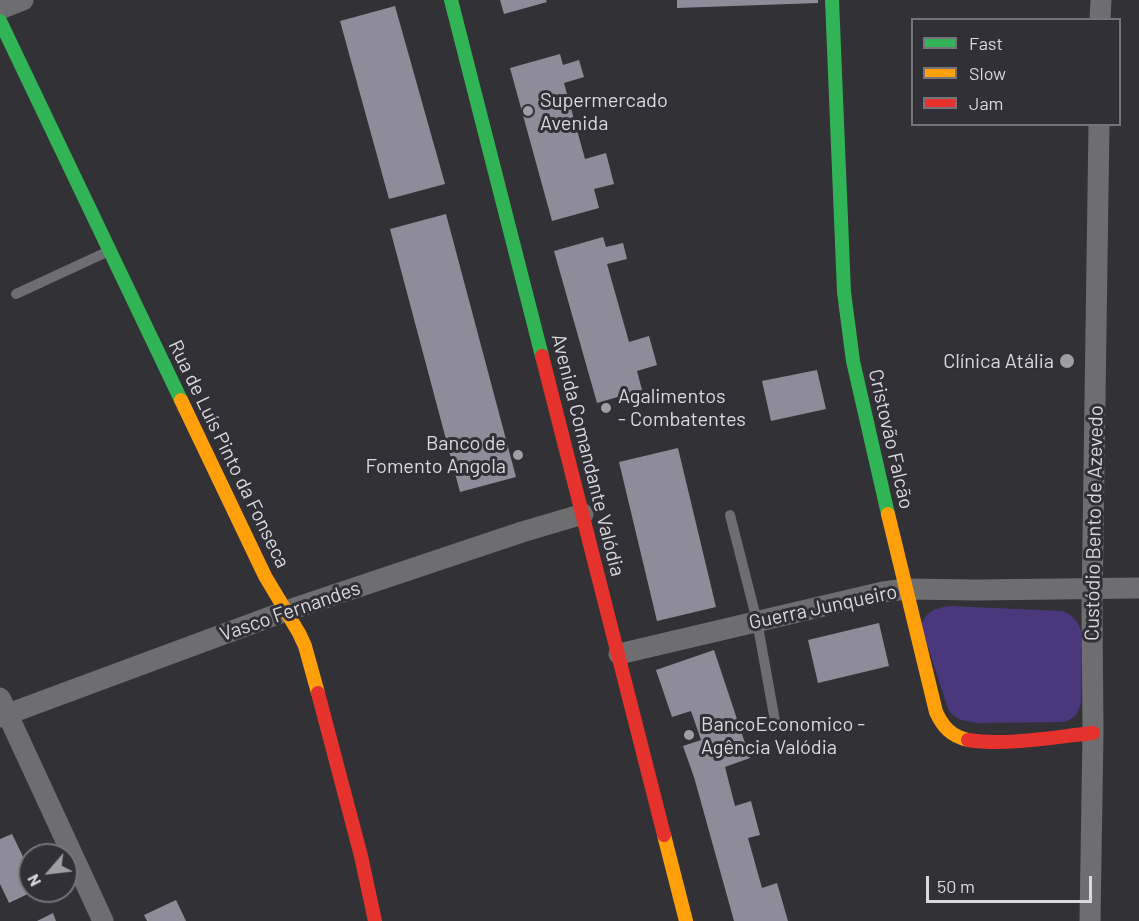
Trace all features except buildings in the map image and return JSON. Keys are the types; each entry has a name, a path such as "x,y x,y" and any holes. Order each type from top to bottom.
{"street":[{"path":"0,9 23,0"},
{"name":"Avenida Comandante Valódia","path":"451,0 686,921"},
{"name":"Cristovão Falcão","path":"832,0 844,291 853,361 879,479 936,712 947,730 968,741 1044,739 1093,733"},
{"path":"1100,18 1101,0"},
{"name":"Rua de Luís Pinto da Fonseca","path":"0,21 265,576 305,646 358,844 375,921"},
{"name":"Custódio Bento de Azevedo","path":"1090,921 1099,126"},
{"name":"Vasco Fernandes","path":"2,709 286,611 522,532 583,514"},
{"name":"Guerra Junqueiro","path":"619,654 874,594 906,589 1139,588"},
{"path":"2,709 103,921"}],"lane":[{"path":"16,294 110,250"},
{"path":"730,514 757,621 775,721"}],"shaded area":[{"path":"949,606 1063,611 1073,617 1082,632 1081,702 1076,715 1064,722 979,723 961,720 954,716 948,709 921,625 932,611"}],"traffic: fast":[{"path":"451,0 542,356"},
{"path":"832,0 844,292 853,361 888,514"},
{"path":"0,21 181,400"}],"traffic: slow":[{"path":"181,400 265,576 299,633 318,693"},
{"path":"888,514 936,712 948,730 968,740"},
{"path":"664,835 686,921"}],"traffic: jam":[{"path":"542,356 664,835"},
{"path":"318,693 361,856 375,921"},
{"path":"968,740 998,742 1093,733"}],"place":[{"name":"Supermercado Avenida","path":"528,111"},
{"name":"Clínica Atália","path":"1067,361"},
{"name":"Agalimentos - Combatentes","path":"606,408"},
{"name":"Banco de Fomento Angola","path":"518,455"},
{"name":"BancoEconomico - Agência Valódia","path":"689,735"}]}
